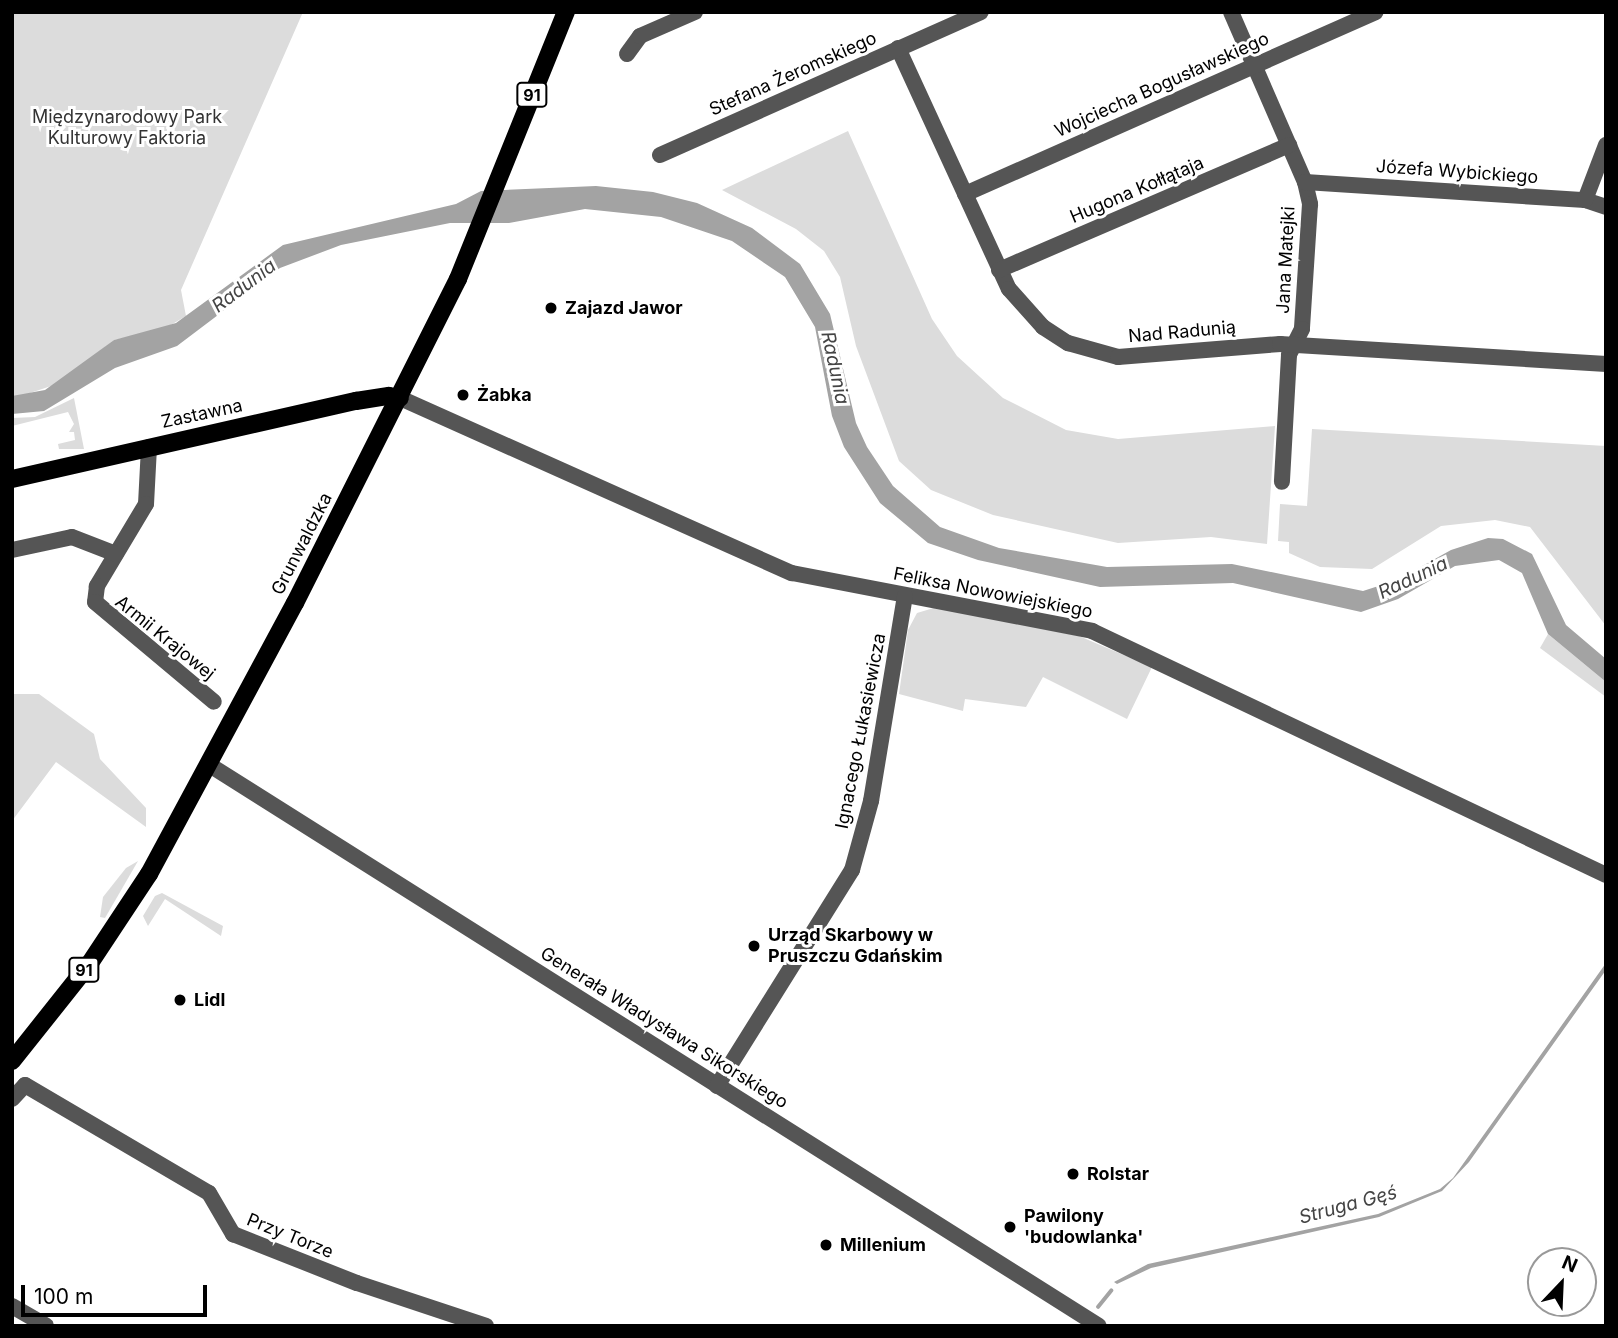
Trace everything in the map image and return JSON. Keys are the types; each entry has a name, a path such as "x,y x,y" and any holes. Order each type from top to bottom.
{"main road":[{"name":"Grunwaldzka","path":"12,1060 90,963 149,874 208,764 400,398 473,238 566,12"},
{"name":"Zastawna","path":"12,479 373,398 400,398"}],"street":[{"path":"628,54 640,36 695,12"},
{"name":"Stefana Żeromskiego","path":"660,155 981,12"},
{"name":"Jana Matejki","path":"1231,12 1305,182 1311,225 1301,329 1289,355 1282,482"},
{"name":"Wojciecha Bogusławskiego","path":"965,194 1375,12"},
{"name":"Nad Radunią","path":"898,48 1009,289 1043,327 1093,353 1150,357 1246,345 1294,344 1606,364"},
{"name":"Hugona Kołłątaja","path":"999,270 1289,145"},
{"path":"1585,200 1606,145"},
{"name":"Józefa Wybickiego","path":"1305,182 1585,200 1606,207"},
{"name":"Feliksa Nowowiejskiego","path":"400,398 748,557 806,577 1068,625 1115,640 1606,874"},
{"name":"Armii Krajowej","path":"149,447 148,496 97,586 98,609 214,702"},
{"path":"12,550 76,537 116,554"},
{"name":"Ignacego Łukasiewicza","path":"717,1086 852,870 871,801 905,596"},
{"name":"Generała Władysława Sikorskiego","path":"208,764 1099,1326"},
{"name":"Przy Torze","path":"12,1099 25,1085 209,1193 233,1234 458,1322 486,1326"},
{"path":"12,1306 46,1326"}],"green space":[{"name":"Międzynarodowy Park Kulturowy Faktoria","path":"12,12 303,12 181,290 186,316 164,329 114,340 57,384 21,396 12,396"},
{"path":"848,131 932,319 957,356 1003,398 1066,430 1118,439 1275,426 1267,544 1211,537 1118,543 993,515 931,490 899,461 856,346 840,277 824,251 796,229 722,190"},
{"path":"74,398 84,449 59,449 58,444 75,440 74,432 69,432 74,424 68,412 12,426 12,418 35,417"},
{"path":"1312,429 1606,446 1606,626 1530,527 1495,520 1441,526 1372,569 1320,567 1289,553 1289,542 1278,541 1280,504 1307,506"},
{"path":"937,607 1079,636 1152,667 1127,719 1043,677 1026,707 965,699 963,711 899,694 908,630 917,613"},
{"path":"1548,634 1606,682 1606,697 1540,648"},
{"path":"12,694 39,694 94,734 100,759 146,808 146,827 56,762 12,821"},
{"path":"138,861 105,918 100,917 103,897 126,868"},
{"path":"162,893 223,926 221,936 165,899 148,926 143,916 155,896"}],"water":[{"name":"Radunia","path":"596,186 653,192 697,203 752,228 800,264 830,314 856,423 867,447 893,486 940,527 999,548 1107,567 1232,564 1363,591 1397,580 1451,550 1488,538 1503,539 1532,554 1566,625 1606,659 1606,682 1548,634 1522,573 1499,560 1455,566 1398,599 1361,612 1233,583 1100,587 978,560 928,543 880,503 844,447 832,416 815,327 785,277 732,241 661,217 585,209 509,223 450,223 341,245 280,268 177,346 115,368 44,411 12,414 12,396 45,390 114,340 176,323 283,245 456,204 481,191"},
{"path":"1606,963 1606,970 1469,1162 1442,1191 1379,1217 1151,1268 1117,1284 1114,1282 1148,1264 1378,1214 1440,1189 1453,1178"}],"waterway":[{"name":"Struga Gęś","path":"1098,1307 1111,1291"}],"place":[{"name":"Zajazd Jawor","path":"551,308"},
{"name":"Żabka","path":"463,395"},
{"name":"Urząd Skarbowy w Pruszczu Gdańskim","path":"754,946"},
{"name":"Lidl","path":"180,1000"},
{"name":"Rolstar","path":"1073,1174"},
{"name":"Pawilony 'budowlanka'","path":"1010,1227"},
{"name":"Millenium","path":"826,1245"}]}
